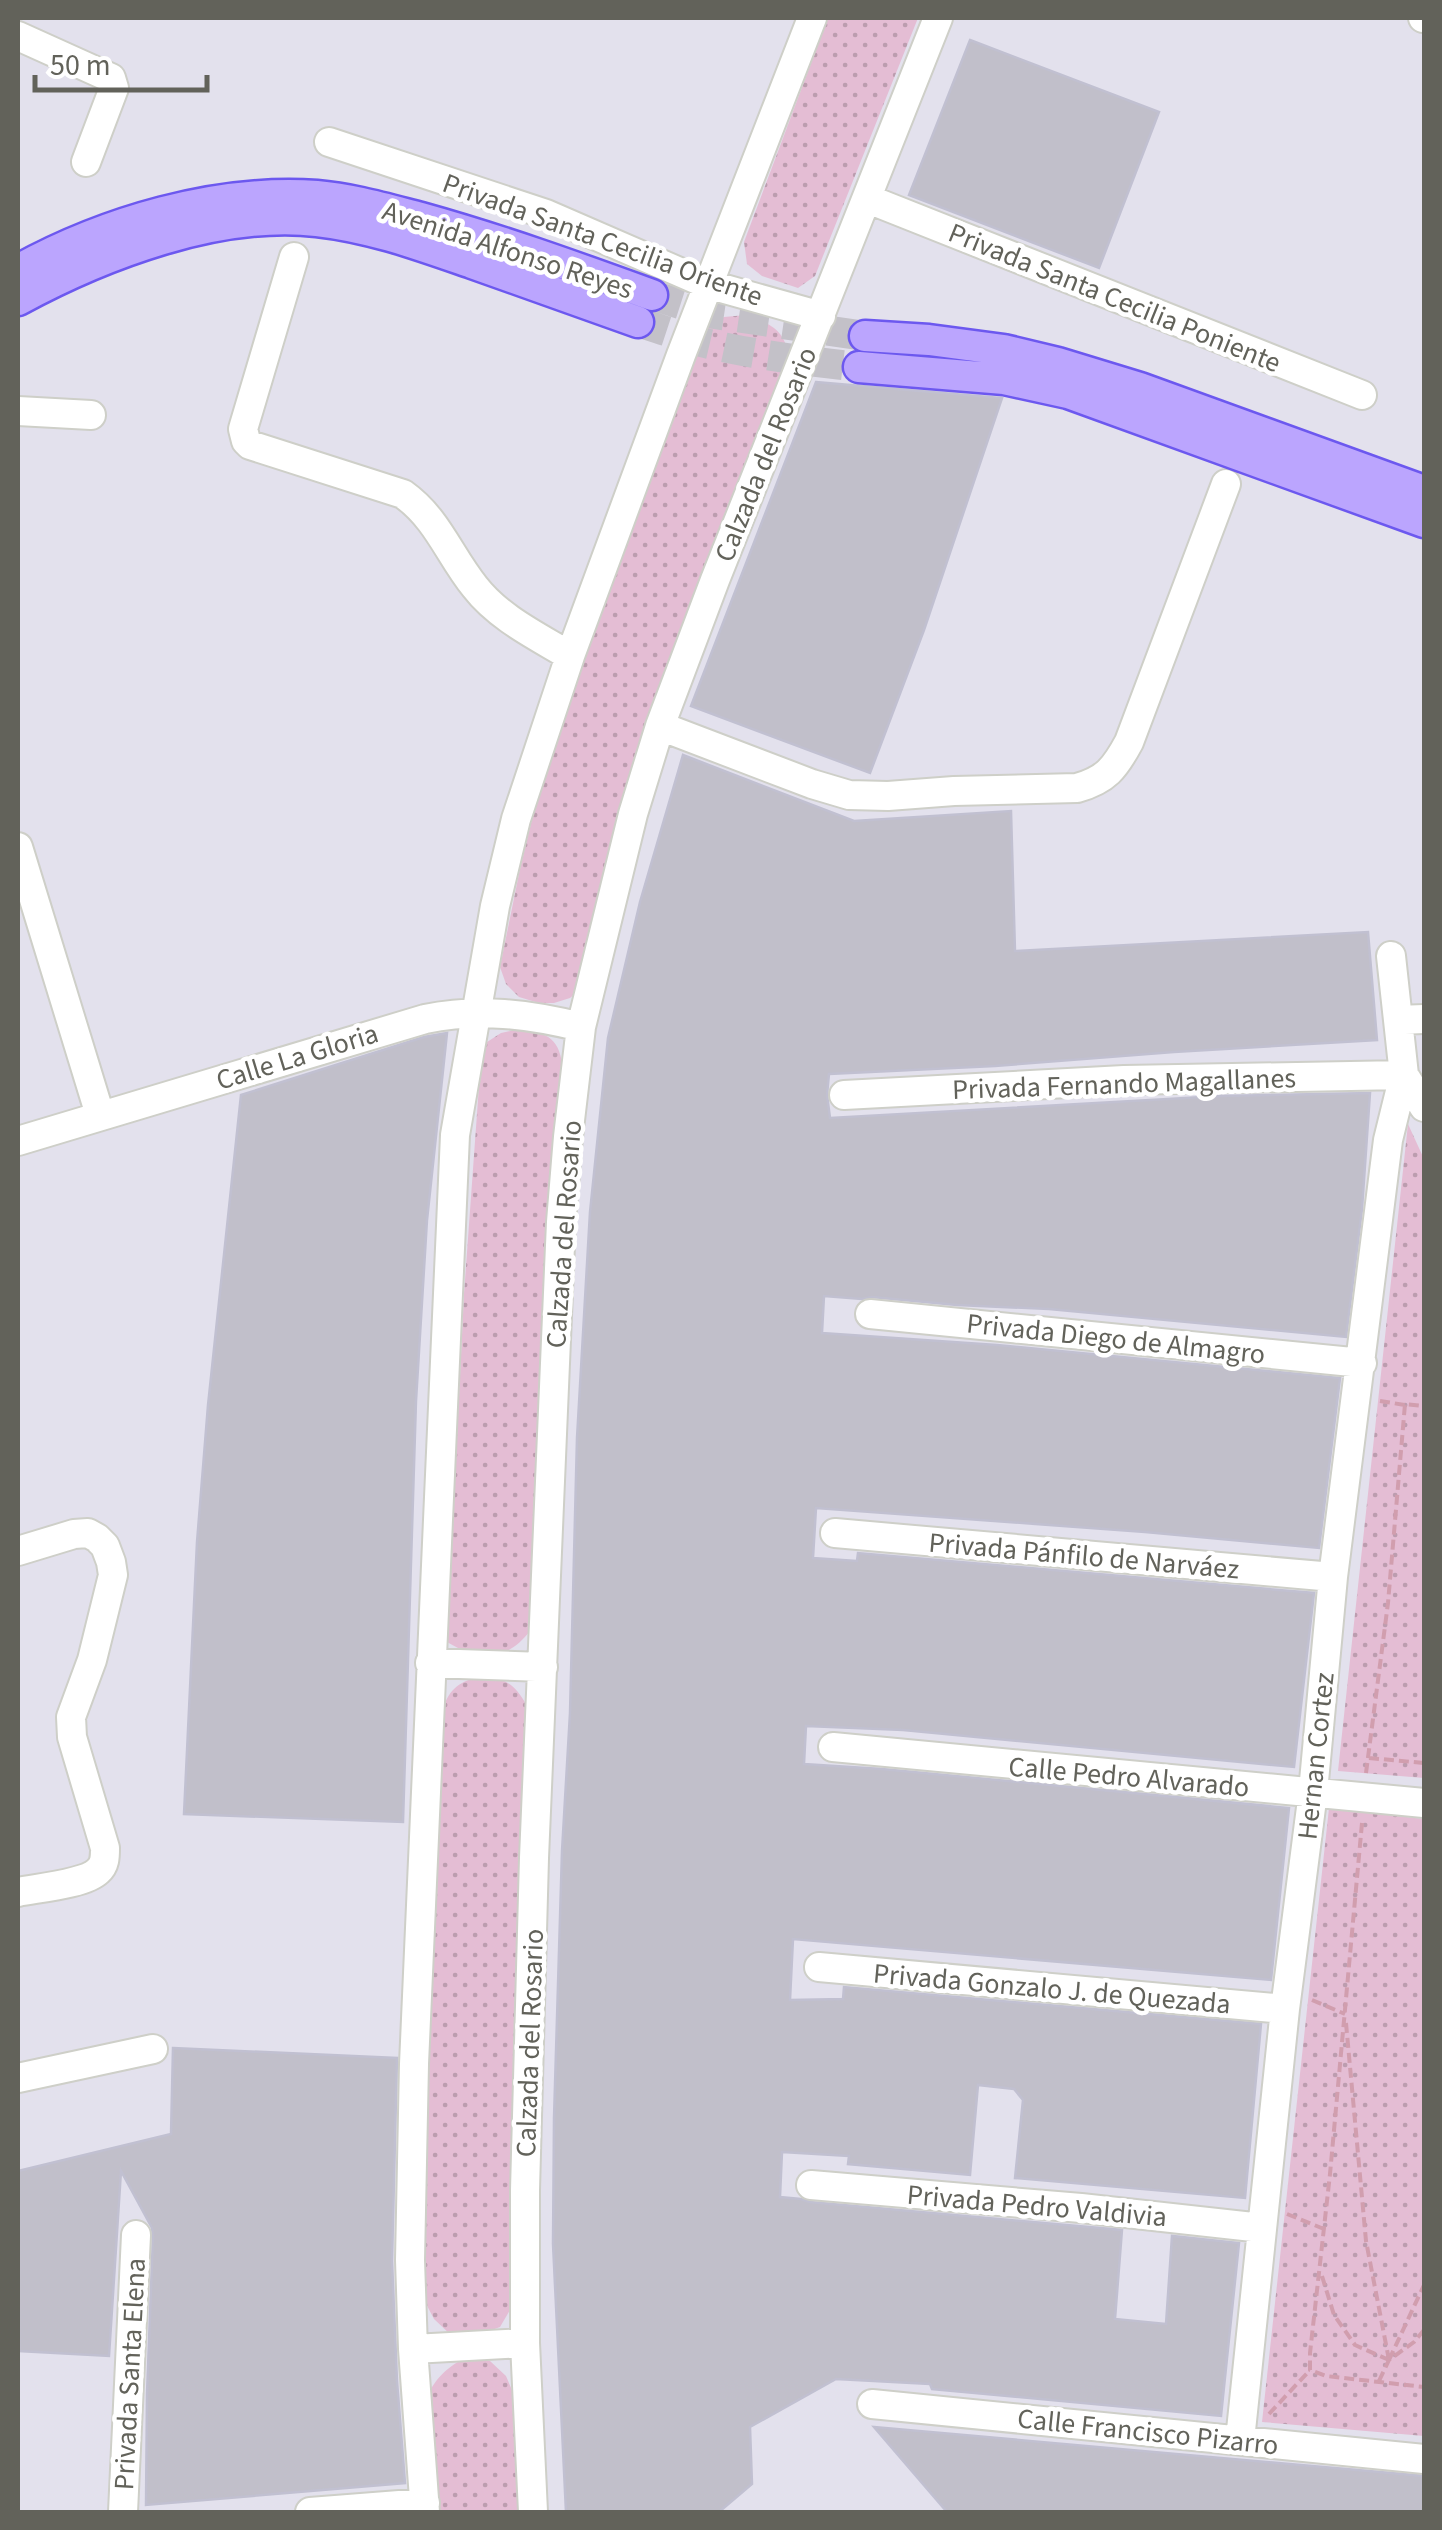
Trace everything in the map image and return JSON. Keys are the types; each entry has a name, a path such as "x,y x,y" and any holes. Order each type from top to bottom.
{"main road":[{"name":"Avenida Alfonso Reyes","path":"18,270 56,249 111,228 195,205 269,195 318,196 360,202 495,238 645,308 393,236 313,221 270,220 202,229 121,252 18,300"},
{"path":"865,336 1004,350 1058,363 1140,388 1424,491"},
{"path":"859,367 1004,379 1068,394 1424,522"}],"street":[{"path":"310,2512 425,2508 410,2260 430,1663 455,1135 495,906 516,819 570,656 707,284 812,18"},
{"name":"Calzada del Rosario","path":"533,2512 525,2343 525,2170 534,1858 561,1222 581,1027 633,814 660,726 938,18"},
{"path":"18,36 111,78 114,88 86,162"},
{"name":"Privada Santa Cecilia Oriente","path":"329,142 546,214 707,284 821,316"},
{"name":"Privada Santa Cecilia Poniente","path":"868,199 1362,396"},
{"path":"294,256 243,430 250,445 404,494 421,507 475,588 499,611 570,656"},
{"path":"18,411 91,416"},
{"path":"660,726 849,795 1077,788 1094,783 1110,772 1129,742 1226,484"},
{"path":"18,847 100,1115"},
{"path":"1391,956 1411,1019 1404,1074 1424,1108"},
{"name":"Calle La Gloria","path":"18,1141 390,1028 452,1013 516,1013 581,1027"},
{"name":"Privada Fernando Magallanes","path":"844,1095 1124,1080 1404,1074"},
{"name":"Hernan Cortez","path":"1242,2427 1334,1577 1388,1140 1404,1074"},
{"name":"Privada Diego de Almagro","path":"870,1314 1362,1363"},
{"path":"18,1551 88,1533 105,1546 113,1575 92,1660 71,1717 72,1736 104,1860 88,1878 18,1892"},
{"name":"Privada Pánfilo de Narváez","path":"836,1533 1334,1577"},
{"path":"430,1663 543,1667"},
{"name":"Calle Pedro Alvarado","path":"833,1747 1424,1803"},
{"name":"Privada Gonzalo J. de Quezada","path":"819,1967 1286,2000"},
{"path":"18,2078 153,2048"},
{"name":"Privada Pedro Valdivia","path":"811,2185 1081,2208 1263,2216"},
{"name":"Privada Santa Elena","path":"123,2512 136,2235"},
{"path":"413,2349 525,2343"},
{"name":"Calle Francisco Pizarro","path":"872,2404 1242,2427 1424,2459"}],"path":[{"path":"1366,1773 1390,1584 1404,1404 1424,1406"},
{"path":"1368,1758 1424,1762"},
{"path":"1242,2427 1266,2416 1310,2370 1362,1822"},
{"path":"1286,2000 1344,2013"},
{"path":"1344,2013 1366,2241 1389,2360"},
{"path":"1263,2216 1324,2229"},
{"path":"1320,2270 1334,2315 1355,2345 1389,2360"},
{"path":"1378,2381 1424,2286"},
{"path":"1389,2360 1424,2330"},
{"path":"1310,2370 1326,2376 1424,2387"}],"shaded area":[{"path":"828,18 918,18 815,276 798,288 762,276 747,264 744,242"},
{"path":"746,315 770,326 784,340 781,374 627,788 582,988 570,998 554,1003 519,997 506,984 500,967 547,757 708,326 724,317"},
{"path":"520,1029 554,1042 564,1076 530,1631 502,1653 481,1655 447,1642 464,1294 481,1058 484,1044 501,1033"},
{"path":"1408,1124 1424,1159 1424,1778 1338,1771"},
{"path":"482,1675 509,1684 527,1706 513,2305 500,2327 476,2336 452,2336 434,2319 423,2298 442,1710 457,1686"},
{"path":"1329,1808 1424,1819 1424,2436 1262,2422"},
{"path":"465,2358 490,2361 506,2376 514,2395 522,2512 434,2512 427,2396 452,2365"}],"building":[{"path":"970,40 1159,112 1099,268 909,195"},
{"path":"816,382 1002,398 924,630 870,773 691,706"},
{"path":"683,755 854,821 1011,811 1015,951 1368,932 1377,1040 829,1074 830,1118 1221,1096 1370,1093 1362,1209 1346,1337 1049,1309 824,1296 822,1333 997,1345 1340,1378 1319,1548 816,1508 813,1558 857,1561 858,1553 1314,1593 1294,1767 903,1730 806,1726 804,1764 1289,1808 1271,1980 793,1939 790,2000 843,1999 844,1987 1261,2024 1245,2198 1015,2178 1023,2100 1014,2089 978,2085 970,2175 848,2164 849,2156 782,2152 780,2197 1122,2230 1115,2319 1166,2324 1172,2236 1239,2243 1221,2416 932,2389 930,2384 836,2379 750,2427 752,2484 719,2512 566,2512 553,2244 554,2118 577,1438 590,1212 608,1038 640,902"},
{"path":"447,1033 427,1220 416,1401 403,1822 184,1814 197,1542 241,1095"},
{"path":"173,2048 397,2058 392,2261 405,2483 146,2505 153,2236 121,2171 109,2356 19,2351 18,2171 171,2134"},
{"path":"874,2427 1424,2476 1424,2512 947,2512"}],"tunnel":[{"path":"652,295 708,313 865,336"},
{"path":"638,322 724,347 859,367"}]}
